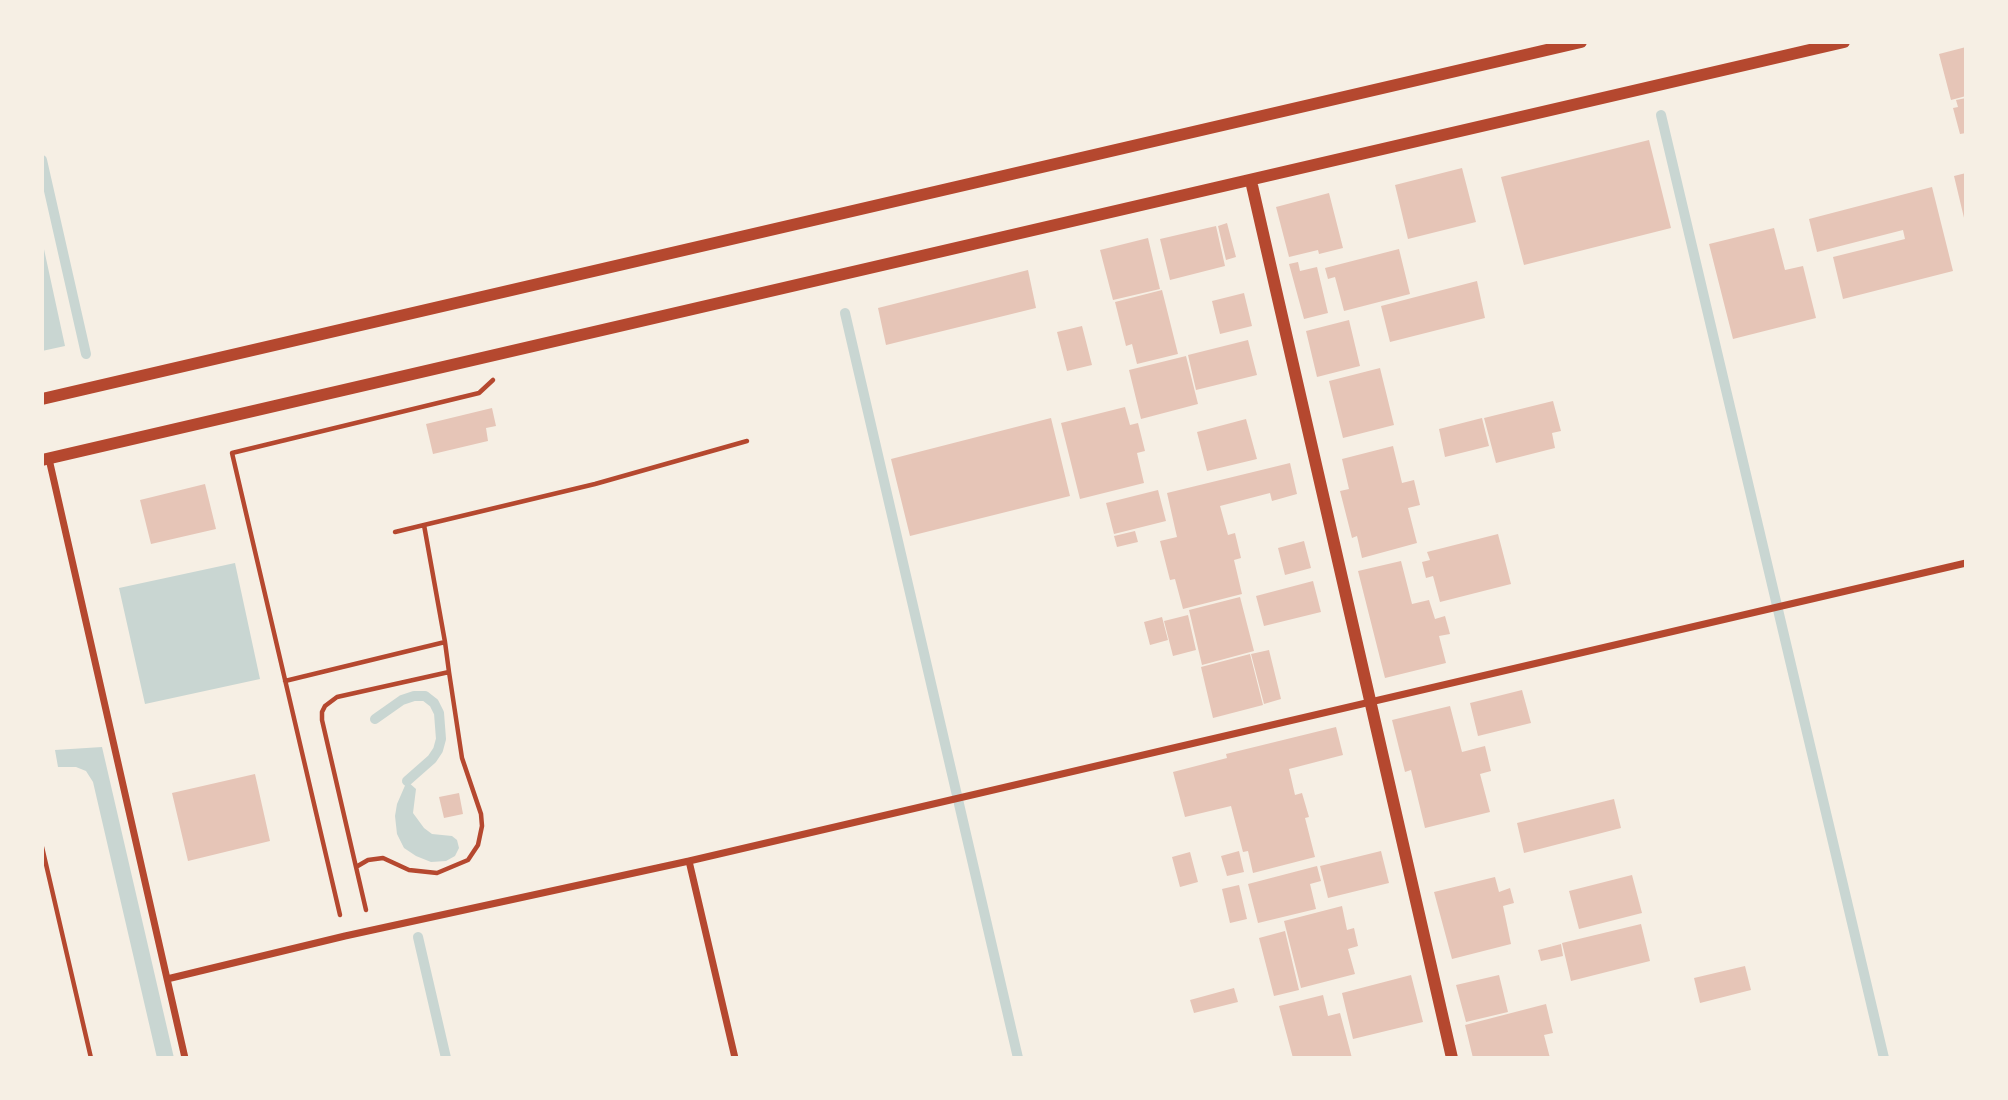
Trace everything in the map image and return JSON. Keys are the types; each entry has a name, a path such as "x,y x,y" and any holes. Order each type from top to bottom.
{"street":[{"path":"42,399 1581,42"},
{"path":"186,1058 46,460 1844,42"},
{"path":"1251,181 1452,1058"},
{"path":"167,979 345,936 690,861 1966,563"},
{"path":"690,861 735,1058"}],"path":[{"path":"345,936 232,453 479,393 523,350"},
{"path":"395,532 595,484 747,440"},
{"path":"356,867 368,860 383,858 418,872 437,873 448,870 468,860 478,845 482,826 481,814 462,758 424,524"},
{"path":"285,681 444,642"},
{"path":"371,931 322,720 325,706 337,697 449,672"},
{"path":"42,847 91,1058"}],"shaded area":[{"path":"42,240 65,346 42,351"},
{"path":"235,563 260,679 145,704 119,588"},
{"path":"102,747 174,1058 157,1058 93,782 86,771 76,767 58,767 55,750"},
{"path":"407,781 416,789 413,813 432,834 452,836 457,840 459,848 455,856 446,861 431,862 404,848 397,834 395,816"}],"building":[{"path":"1966,47 1966,96 1951,100 1939,54"},
{"path":"1966,98 1966,133 1960,134 1953,108 1958,107 1956,100"},
{"path":"1649,140 1671,228 1524,265 1501,177"},
{"path":"1462,168 1476,222 1408,239 1395,185"},
{"path":"1966,173 1966,222 1965,222 1954,176"},
{"path":"1932,187 1953,271 1843,299 1833,257 1905,239 1903,230 1817,252 1809,219"},
{"path":"1329,193 1343,248 1319,254 1318,250 1289,257 1276,207"},
{"path":"1227,223 1236,257 1226,260 1218,226"},
{"path":"1216,226 1225,266 1170,280 1160,239"},
{"path":"1774,228 1785,270 1803,266 1816,318 1733,339 1709,244"},
{"path":"1148,238 1160,289 1113,300 1100,250"},
{"path":"1399,249 1410,294 1344,311 1335,277 1328,279 1325,268"},
{"path":"1298,262 1300,271 1317,267 1328,313 1304,319 1289,264"},
{"path":"1028,270 1036,308 886,345 878,308"},
{"path":"1477,281 1485,318 1390,342 1381,306"},
{"path":"1162,290 1178,354 1137,364 1132,344 1126,346 1115,302"},
{"path":"1244,293 1252,326 1220,334 1212,301"},
{"path":"1349,320 1360,366 1317,377 1306,331"},
{"path":"1082,326 1092,365 1067,371 1057,332"},
{"path":"1248,340 1257,375 1196,390 1188,355"},
{"path":"1186,356 1198,404 1141,419 1129,370"},
{"path":"1380,368 1394,425 1343,438 1329,381"},
{"path":"1553,401 1561,431 1552,433 1555,448 1496,463 1484,418"},
{"path":"1125,407 1130,425 1138,423 1145,451 1137,453 1144,483 1080,499 1061,423"},
{"path":"492,408 496,426 486,428 488,441 433,454 426,424"},
{"path":"1051,418 1070,496 910,536 891,459"},
{"path":"1482,418 1489,446 1445,457 1439,429"},
{"path":"1246,419 1257,459 1207,471 1197,432"},
{"path":"1393,446 1402,483 1414,480 1420,505 1408,508 1417,543 1362,558 1357,536 1352,538 1340,491 1349,489 1342,459"},
{"path":"1290,463 1297,494 1272,501 1270,493 1220,506 1228,535 1235,533 1241,558 1234,560 1242,594 1183,609 1175,579 1170,580 1160,541 1177,537 1167,493"},
{"path":"205,484 216,529 151,544 140,500"},
{"path":"1158,490 1166,521 1114,534 1106,503"},
{"path":"1135,531 1138,542 1117,547 1114,536"},
{"path":"1498,534 1511,584 1440,602 1433,576 1426,578 1422,562 1430,560 1427,552"},
{"path":"1304,541 1311,568 1285,575 1278,548"},
{"path":"1401,561 1412,604 1429,600 1435,619 1445,616 1450,634 1439,636 1446,663 1385,678 1358,571"},
{"path":"1313,581 1321,612 1264,626 1256,596"},
{"path":"1240,597 1254,651 1202,665 1189,610"},
{"path":"1188,615 1196,650 1173,656 1164,621"},
{"path":"1162,617 1168,640 1150,645 1144,622"},
{"path":"1269,650 1281,699 1264,704 1251,654"},
{"path":"1250,654 1263,705 1213,718 1201,667"},
{"path":"1522,690 1531,723 1478,736 1470,703"},
{"path":"1450,706 1462,752 1485,746 1491,771 1480,774 1490,812 1425,828 1411,770 1405,772 1392,720"},
{"path":"1336,727 1343,755 1289,769 1295,795 1302,793 1315,857 1253,873 1248,851 1243,852 1231,806 1185,817 1173,772 1227,758 1226,754"},
{"path":"255,774 270,841 188,861 172,793"},
{"path":"459,793 463,814 444,818 439,797"},
{"path":"1614,799 1621,828 1524,853 1517,823"},
{"path":"1239,851 1244,872 1227,876 1221,856"},
{"path":"1381,851 1389,883 1328,898 1320,866"},
{"path":"1190,852 1198,882 1180,887 1172,857"},
{"path":"1317,866 1321,881 1310,884 1316,909 1258,923 1248,884"},
{"path":"1632,875 1642,913 1579,929 1569,891"},
{"path":"1495,877 1499,892 1510,888 1514,903 1503,906 1511,944 1452,959 1434,892"},
{"path":"1239,885 1247,919 1230,923 1222,889"},
{"path":"1342,906 1347,930 1354,928 1358,946 1348,949 1355,974 1301,988 1284,921"},
{"path":"1641,924 1650,961 1571,981 1562,943"},
{"path":"1285,931 1299,990 1274,996 1259,938"},
{"path":"1561,944 1563,956 1541,961 1538,950"},
{"path":"1745,966 1751,990 1700,1003 1694,978"},
{"path":"1411,975 1423,1022 1353,1039 1342,993"},
{"path":"1499,975 1508,1012 1466,1022 1456,985"},
{"path":"1234,988 1238,1002 1194,1013 1190,1000"},
{"path":"1323,995 1328,1016 1340,1013 1352,1058 1293,1058 1279,1006"},
{"path":"1546,1004 1553,1033 1544,1035 1550,1058 1473,1058 1465,1025"}],"waterway":[{"path":"1661,115 1884,1058"},
{"path":"42,160 86,354"},
{"path":"845,313 1018,1058"},
{"path":"375,719 402,700 414,696 425,696 434,703 439,713 441,739 438,750 432,759 407,781"},
{"path":"418,937 446,1058"}]}
